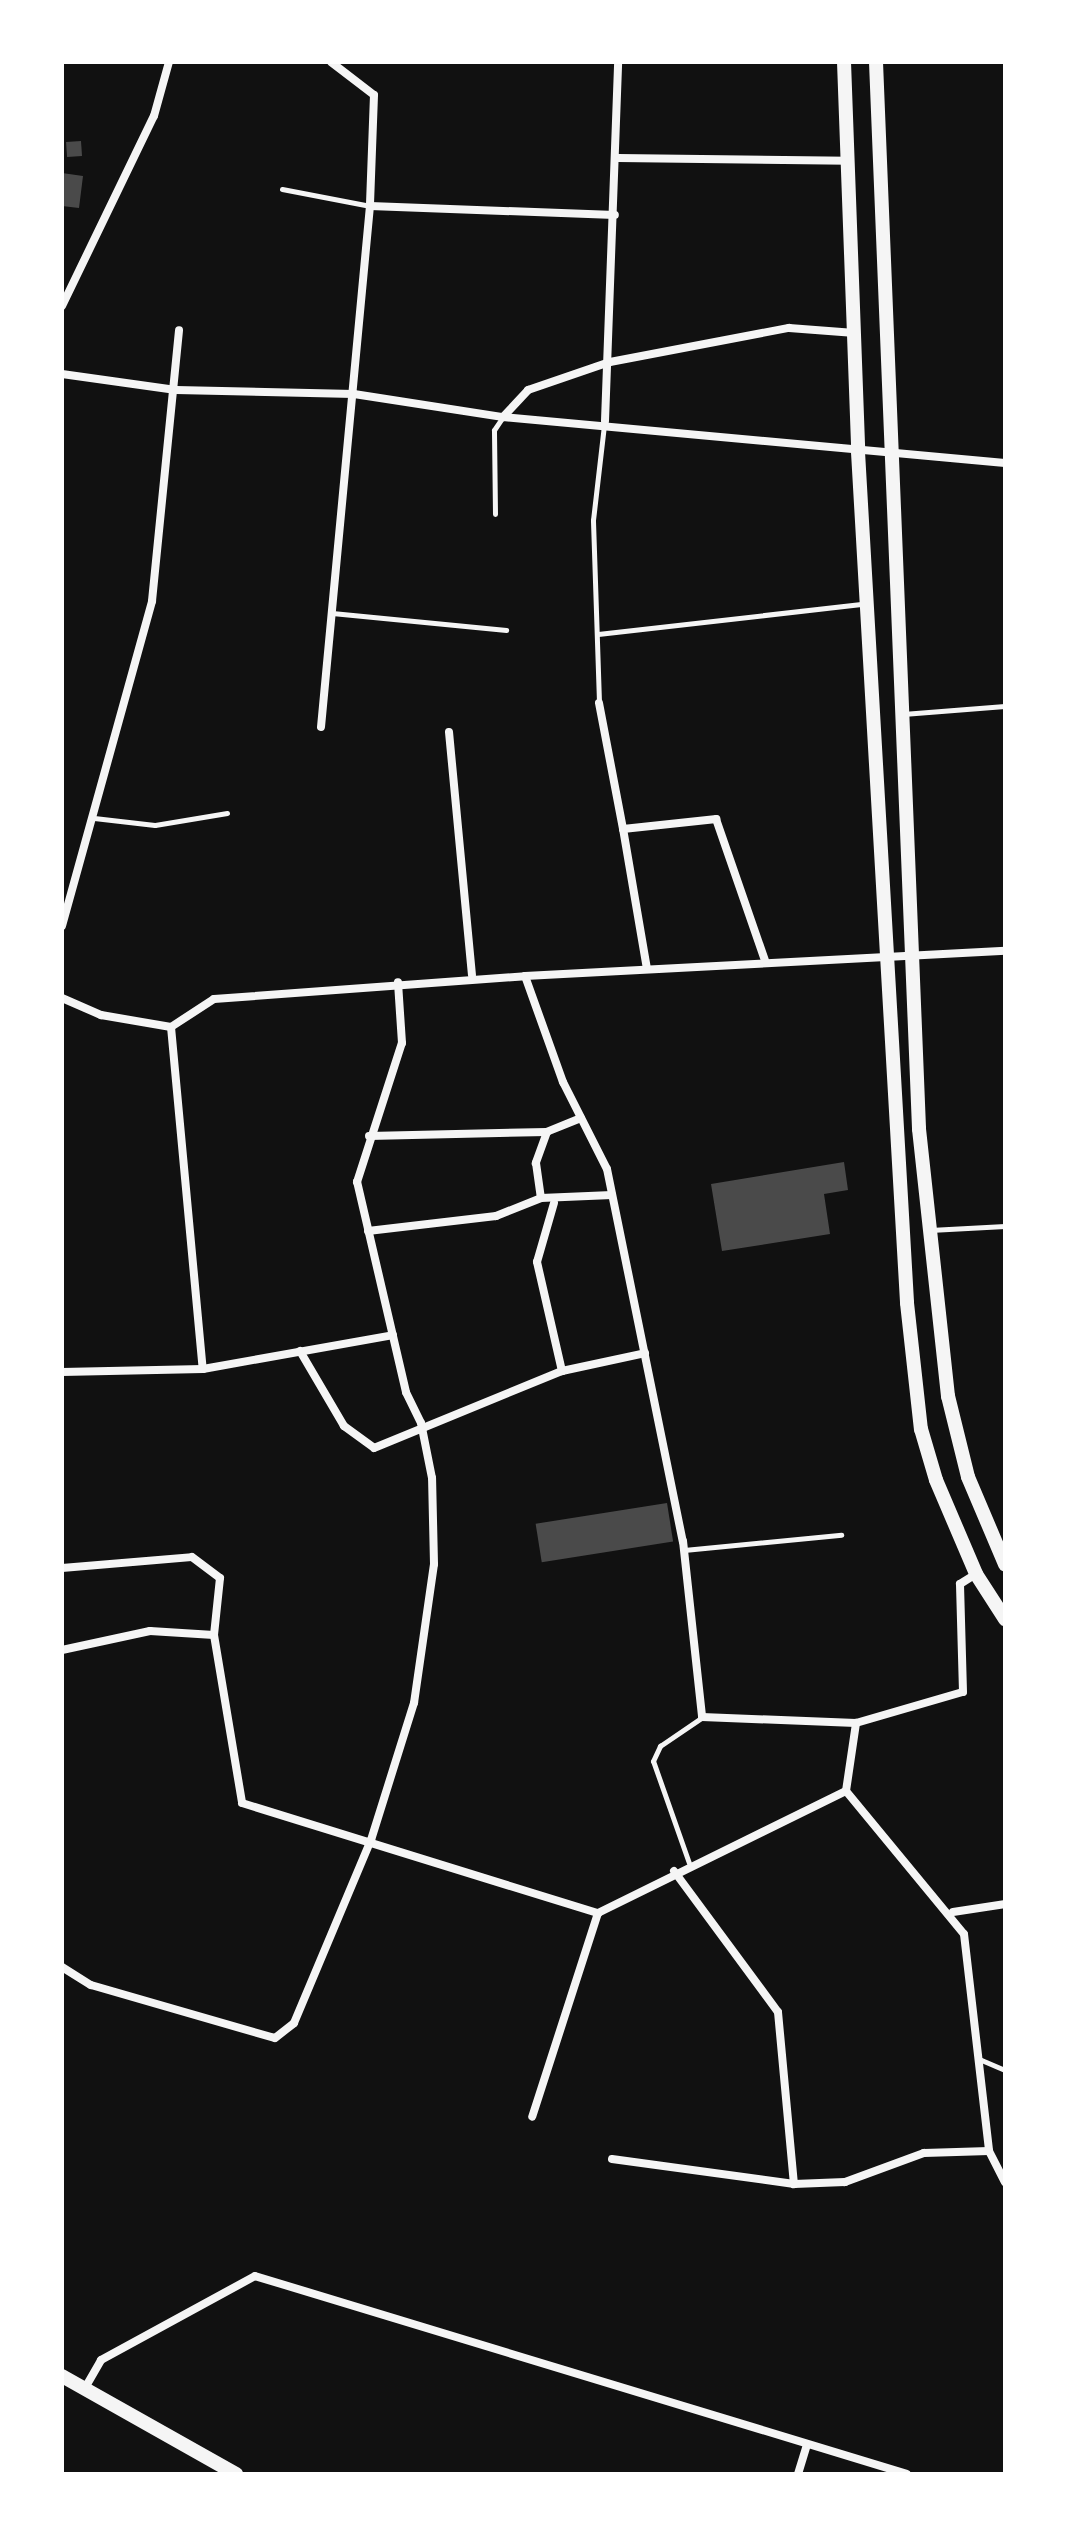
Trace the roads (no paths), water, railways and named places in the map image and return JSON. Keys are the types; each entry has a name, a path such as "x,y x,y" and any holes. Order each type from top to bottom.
{"street":[{"path":"62,306 154,116 169,62"},
{"path":"321,727 370,206 374,95 331,62"},
{"path":"605,421 618,158 618,62"},
{"path":"844,62 858,452 889,957 897,1168 921,1429 976,1574 1005,1619"},
{"path":"876,62 913,959 929,1231 948,1396 1005,1564"},
{"path":"618,158 849,161"},
{"path":"370,206 615,215"},
{"path":"503,417 528,390 610,362 789,328 856,333"},
{"path":"62,926 152,601 176,390 179,330"},
{"path":"62,374 176,390 354,394 503,417 605,421 858,452 1005,463"},
{"path":"599,703 647,969"},
{"path":"449,732 472,975"},
{"path":"623,829 716,819 766,963"},
{"path":"62,998 101,1015 171,1027 214,999 472,975 525,976 889,957 913,959 1005,951"},
{"path":"525,976 612,1195 684,1550 702,1717 856,1723 963,1692 960,1584 976,1574"},
{"path":"62,1967 91,1985 275,2038 294,2023 371,1840 432,1618 432,1478 421,1423 393,1335 357,1182 369,1136 402,1043 398,982"},
{"path":"171,1027 203,1369"},
{"path":"369,1136 547,1132 581,1118"},
{"path":"541,1198 536,1163 547,1132"},
{"path":"368,1231 496,1216 541,1198 554,1203 612,1195"},
{"path":"554,1203 537,1262 562,1371"},
{"path":"62,1372 203,1369 393,1335"},
{"path":"300,1351 344,1426 374,1448 421,1423 562,1371 645,1353"},
{"path":"62,1568 192,1557 220,1578 214,1635 242,1803 371,1840 598,1913"},
{"path":"62,1650 150,1631 214,1635"},
{"path":"856,1723 846,1791 953,1912 964,1934 989,2151 1005,2182"},
{"path":"532,2117 598,1913 689,1863 846,1791"},
{"path":"674,1871 778,2012 794,2184"},
{"path":"953,1912 1005,1904"},
{"path":"612,2159 794,2184 845,2182 924,2153 989,2151"},
{"path":"85,2388 101,2360 255,2276 907,2474"},
{"path":"62,2376 236,2474"},
{"path":"798,2474 807,2444"}],"lane":[{"path":"282,189 370,206"},
{"path":"495,514 494,430 503,417"},
{"path":"599,703 593,520 605,421"},
{"path":"598,634 868,604"},
{"path":"332,613 506,630"},
{"path":"903,714 1005,706"},
{"path":"94,818 155,825 227,813"},
{"path":"929,1231 1005,1226"},
{"path":"684,1550 841,1535"},
{"path":"689,1863 653,1761 660,1746 702,1717"},
{"path":"979,2059 1005,2070"}]}
